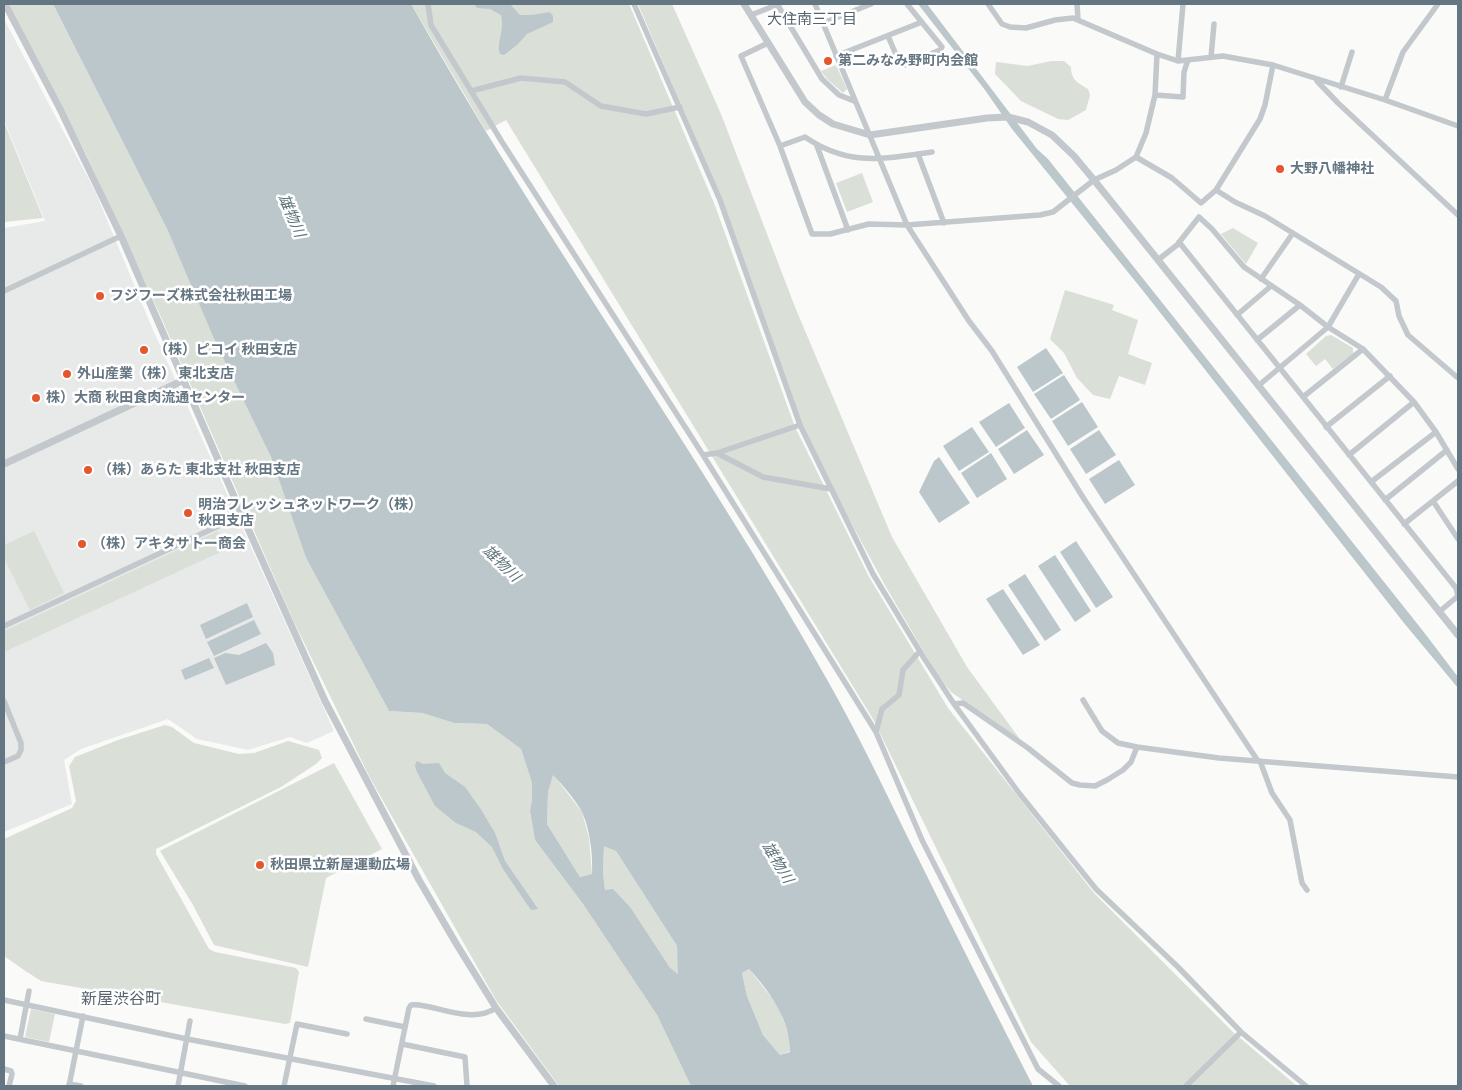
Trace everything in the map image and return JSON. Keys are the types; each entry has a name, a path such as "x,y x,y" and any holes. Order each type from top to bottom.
{"street":[{"path":"4,4 60,109 121,236 325,701 419,880 496,1008 554,1086"},
{"path":"428,4 431,25 471,91 703,455 876,732 922,840 1038,1069 1059,1086"},
{"path":"634,4 720,200 800,425 873,574 920,651 954,704 1019,793 1096,889 1178,967 1241,1032 1306,1086"},
{"path":"744,4 805,102 819,115 833,124 870,135 987,118 1008,118 1028,122 1052,135 1074,156 1094,180 1458,635"},
{"path":"751,15 778,4 822,79 839,95 854,102"},
{"path":"814,4 907,225 969,321 992,351 1084,499 1259,761 1272,793 1290,820 1302,883 1308,890"},
{"path":"822,23 871,4"},
{"path":"888,36 900,64 905,65 940,50 942,47 907,4"},
{"path":"988,4 1002,24 1010,27 1026,28 1067,18 1078,20 1178,61 1224,56 1272,65 1385,100 1458,126"},
{"path":"1077,4 1078,20"},
{"path":"1178,61 1183,4"},
{"path":"1385,100 1403,52 1438,4"},
{"path":"836,56 922,22"},
{"path":"1212,58 1214,24"},
{"path":"768,43 741,56 780,146 812,234 830,234 869,224 907,225 944,223 1040,215 1053,212 1094,180 1116,170 1136,157 1146,133 1155,95 1157,54"},
{"path":"1341,87 1352,52"},
{"path":"1155,95 1183,97 1184,72 1188,60"},
{"path":"1136,157 1172,178 1201,203 1216,190 1260,119 1265,105 1272,65"},
{"path":"471,91 521,78 564,82 601,106 646,114 680,108"},
{"path":"1316,79 1338,103 1458,215"},
{"path":"780,146 805,138 817,146 847,158 880,159 932,152"},
{"path":"817,146 848,230"},
{"path":"918,154 944,223"},
{"path":"1216,190 1235,202 1265,216 1381,287 1396,300 1399,316 1408,335 1458,378"},
{"path":"1158,260 1179,242 1199,217 1212,229 1244,267 1300,305 1328,327 1364,349 1414,402 1436,432 1458,469"},
{"path":"1261,279 1293,233"},
{"path":"4,291 121,236"},
{"path":"1179,242 1456,588 1458,596 1439,612"},
{"path":"1258,386 1328,327 1359,274"},
{"path":"1237,315 1271,286"},
{"path":"1257,340 1300,305"},
{"path":"1303,397 1364,349"},
{"path":"1326,427 1390,376"},
{"path":"4,464 184,380"},
{"path":"1349,455 1414,402"},
{"path":"703,455 717,453 800,425"},
{"path":"1371,482 1436,432"},
{"path":"1385,500 1447,450"},
{"path":"717,453 763,477 831,489"},
{"path":"1404,524 1458,481"},
{"path":"1433,501 1458,539"},
{"path":"4,626 242,515"},
{"path":"876,732 882,709 899,695 903,670 920,651"},
{"path":"1083,700 1102,731 1118,743 1183,754 1458,777"},
{"path":"4,701 21,742 21,750 18,756 4,762"},
{"path":"954,704 963,703 1028,748 1072,783 1080,786 1095,786 1123,770 1131,762 1138,747"},
{"path":"20,1039 30,991"},
{"path":"4,1000 187,1039 434,1086"},
{"path":"393,1086 409,1008 412,1004 468,1015 489,1013 496,1008"},
{"path":"81,1086 69,1085 83,1016"},
{"path":"366,1019 405,1027"},
{"path":"178,1086 190,1021"},
{"path":"284,1086 297,1024 347,1034"},
{"path":"1186,1086 1241,1032"},
{"path":"4,1036 245,1086"},
{"path":"402,1044 466,1057 467,1086"},
{"path":"4,1069 11,1070 9,1086"}],"shaded area":[{"path":"7,4 53,4 168,231 271,457 306,558 389,711 422,713 454,723 487,724 521,749 532,783 530,811 535,840 583,904 657,1015 691,1086 559,1086 496,1000 369,776 293,620 161,317 86,154"},
{"path":"411,4 629,4 714,203 795,427 869,577 948,708 1094,893 1234,1033 1297,1086 1070,1086 1031,1042 873,719 506,120 486,131"},
{"path":"638,4 672,4 721,114 795,307 892,537 967,667 1022,742 951,692 938,676 844,510 802,425 721,199"},
{"path":"4,19 95,191 153,330 334,731 307,743 290,737 248,750 197,739 168,719 81,749 64,760 72,804 4,832 4,228 45,221 4,120"},
{"path":"1051,61 1064,61 1071,67 1074,78 1088,89 1090,95 1086,110 1068,120 1058,119 1021,101 995,74 996,62 1028,66"},
{"path":"836,65 847,89 843,93 821,71"},
{"path":"4,122 43,218 4,222"},
{"path":"862,173 873,202 847,212 836,183"},
{"path":"1233,228 1258,243 1246,264 1221,234"},
{"path":"1065,290 1114,305 1112,310 1138,320 1128,354 1152,363 1145,385 1119,376 1110,399 1093,395 1077,378 1064,353 1050,339"},
{"path":"1331,335 1353,348 1353,354 1333,369 1325,359 1316,366 1306,354 1326,336"},
{"path":"34,531 64,593 30,610 4,558 4,545"},
{"path":"218,531 227,549 4,652 4,631"},
{"path":"165,725 172,727 194,743 239,754 254,753 288,741 319,750 322,758 316,764 281,787 156,849 156,854 209,949 215,952 296,968 299,972 290,1023 285,1024 41,981 4,956 4,839 72,808 76,801 69,766 75,757 118,740"},
{"name":"秋田県立新屋運動広場","path":"334,763 382,849 326,878 308,967 214,945 193,905 160,851"},
{"path":"553,774 582,812 589,838 592,874 580,877 547,824 548,792"},
{"path":"604,845 616,851 677,946 679,975 670,969 605,890 603,873"},
{"path":"749,969 779,1007 789,1037 790,1051 780,1055 763,1035 747,996 742,973"},
{"path":"31,1009 55,1014 49,1042 25,1037"}],"water":[{"name":"雄物川","path":"53,4 411,4 513,175 727,512 829,683 866,752 1033,1086 691,1086 657,1015 583,904 535,840 530,811 532,783 521,749 487,724 454,723 422,713 389,711 306,558 271,457 216,343 168,231","holes":["553,775 582,812 590,843 592,874 580,877 547,824 548,792","604,846 616,851 677,946 678,974 670,968 630,907 613,889 605,890 603,873","749,969 771,997 787,1028 790,1052 780,1055 763,1035 747,996 742,973"]},
{"path":"474,4 510,4 520,15 550,12 553,16 553,22 527,34 504,55 500,54 499,49 502,26 501,15 490,9 477,8"},
{"path":"918,4 927,4 1037,149 1048,159 1423,631 1458,677 1458,688 1404,623 1144,292 1012,129 985,90"},
{"path":"1046,348 1063,373 1033,392 1017,367"},
{"path":"1064,375 1080,400 1051,419 1034,394"},
{"path":"1082,402 1098,427 1068,446 1052,421"},
{"path":"1009,403 1025,428 996,447 979,422"},
{"path":"972,427 989,452 959,471 943,446"},
{"path":"1027,430 1044,455 1014,474 998,449"},
{"path":"1099,430 1116,455 1086,474 1070,449"},
{"path":"991,453 1007,479 977,498 961,473"},
{"path":"939,457 970,503 939,523 919,492 934,461"},
{"path":"1119,460 1135,485 1105,504 1089,479"},
{"path":"1076,541 1113,597 1096,608 1060,552"},
{"path":"1055,555 1091,611 1075,622 1038,566"},
{"path":"1025,574 1061,630 1045,641 1008,585"},
{"path":"1003,589 1040,645 1023,655 986,599"},
{"path":"247,603 253,617 206,639 200,625"},
{"path":"254,620 261,634 214,656 207,642"},
{"path":"266,643 273,653 275,665 226,685 214,658 225,653 239,655"},
{"path":"209,658 214,668 185,680 181,670"},
{"path":"417,761 423,764 439,763 445,773 465,787 495,833 505,861 538,909 531,910 503,869 492,847 476,832 456,823 435,806 416,770 415,765"}],"place":[{"name":"第二みなみ野町内会館","path":"828,61"},
{"name":"大野八幡神社","path":"1280,169"},
{"name":"フジフーズ株式会社秋田工場","path":"100,296"},
{"name":"（株）ピコイ 秋田支店","path":"144,350"},
{"name":"外山産業（株） 東北支店","path":"67,374"},
{"name":"株）大商 秋田食肉流通センター","path":"36,398"},
{"name":"（株）あらた 東北支社 秋田支店","path":"88,470"},
{"name":"明治フレッシュネットワーク（株） 秋田支店","path":"188,513"},
{"name":"（株）アキタサトー商会","path":"82,544"},
{"name":"秋田県立新屋運動広場","path":"260,865"}],"district":[{"name":"大住南三丁目","path":"812,20"},
{"name":"新屋渋谷町","path":"121,1000"}]}
